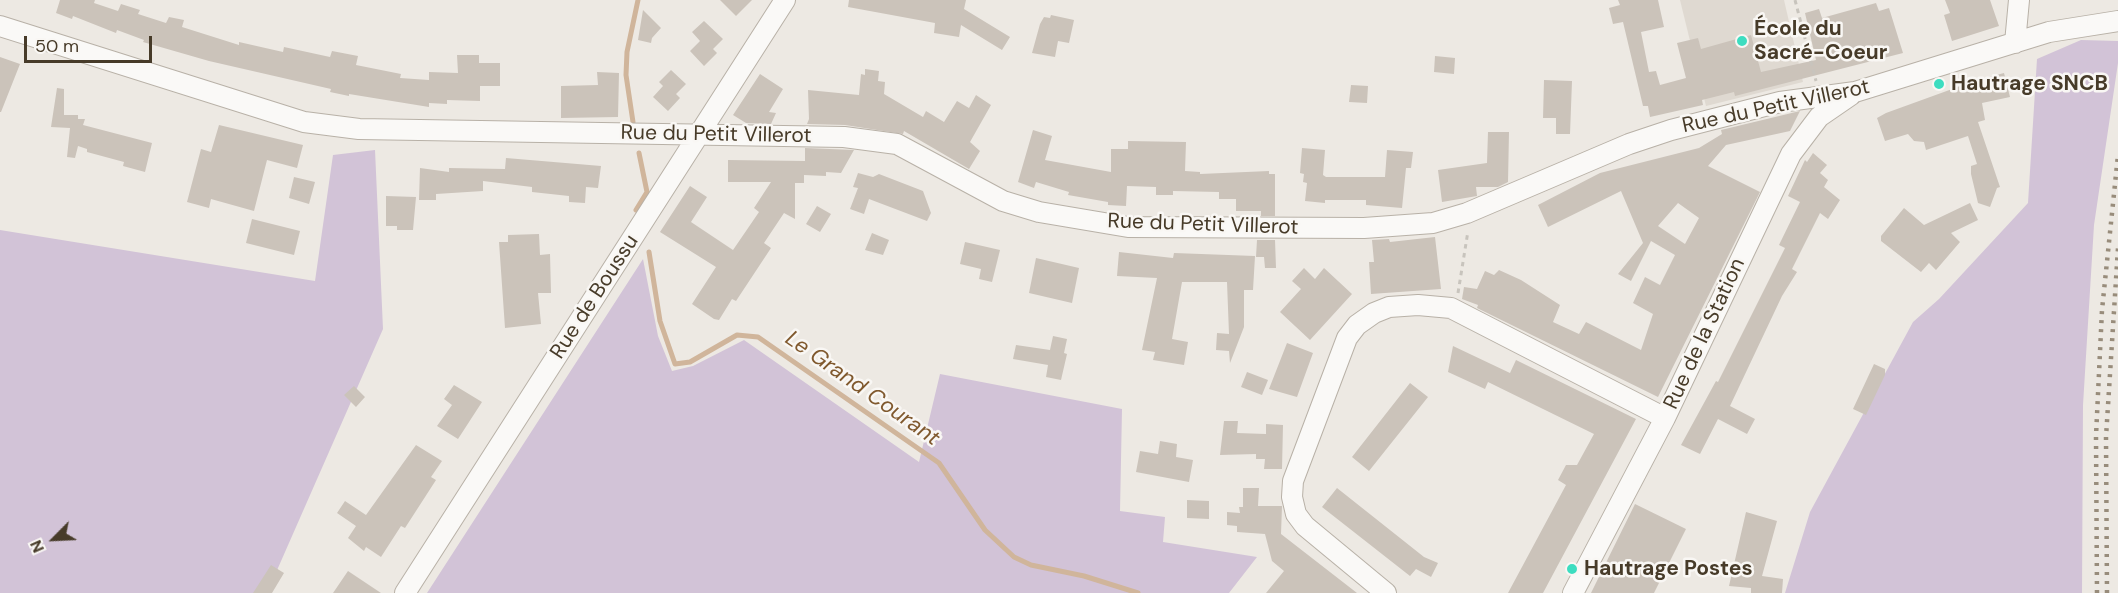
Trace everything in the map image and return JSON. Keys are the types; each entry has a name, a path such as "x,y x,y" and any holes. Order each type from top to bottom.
{"street":[{"name":"Rue de Boussu","path":"405,593 785,0"},
{"path":"2015,43 2019,0"},
{"name":"Rue du Petit Villerot","path":"0,26 304,122 359,129 844,137 897,144 1003,201 1039,212 1128,227 1364,228 1433,223 1467,213 1629,144 1780,102 1855,92 2049,32 2118,21"},
{"name":"Rue de la Station","path":"1573,593 1665,418 1791,154 1819,117 1855,92"},
{"path":"1386,593 1305,526 1296,514 1292,497 1293,481 1347,339 1357,325 1389,307 1418,305 1451,308 1665,418"}],"path":[{"path":"1795,0 1820,97"},
{"path":"1451,308 1458,293 1466,243 1467,213"}],"shaded area":[{"name":"École du Sacré-Coeur","path":"1680,0 1784,0 1803,82 1706,106"},
{"path":"2081,40 2118,41 2118,63 2094,225 2083,405 2082,593 1785,593 1810,512 1913,322 1939,299 2028,203 2037,59"},
{"path":"375,150 383,329 267,593 0,593 0,230 315,281 333,155"},
{"path":"643,259 658,336 672,371 693,366 744,340 919,462 940,374 1122,409 1120,511 1165,517 1163,542 1257,557 1229,593 427,593"}],"building":[{"path":"60,0 95,0 94,3 118,11 121,4 140,10 138,14 166,23 169,17 184,20 182,27 239,45 239,42 283,52 284,47 330,57 332,51 358,56 356,65 401,74 400,78 429,80 429,72 458,73 457,55 479,55 479,63 500,63 500,86 480,86 480,101 447,100 447,104 429,103 429,107 349,94 349,96 330,92 331,89 209,61 143,42 144,40 117,30 116,33 73,16 72,19 56,13"},
{"path":"720,0 752,0 736,16"},
{"path":"849,0 966,0 964,9 1010,37 1002,50 961,25 959,37 934,33 935,23 848,7"},
{"path":"1618,0 1658,0 1664,27 1641,32 1649,72 1656,71 1660,85 1686,78 1677,43 1698,38 1701,49 1751,35 1761,72 1816,60 1805,13 1819,9 1822,18 1876,3 1879,11 1889,8 1903,53 1735,96 1734,92 1702,100 1703,105 1650,117 1648,106 1643,106 1623,22 1613,24 1609,8 1620,5"},
{"path":"1945,0 1990,0 1999,26 1952,41 1944,15 1950,13"},
{"path":"643,10 661,28 652,38 651,43 638,40"},
{"path":"1051,15 1074,20 1069,43 1058,41 1055,57 1032,53 1040,24 1044,17 1050,18"},
{"path":"704,21 723,39 713,49 717,53 704,66 690,51 700,41 692,32"},
{"path":"1435,56 1455,58 1454,74 1434,72"},
{"path":"0,57 20,64 1,112 0,112"},
{"path":"865,69 879,71 878,81 885,82 884,94 923,117 926,111 944,122 957,101 969,108 976,95 991,105 970,142 980,151 969,169 904,131 903,134 845,125 807,124 809,119 808,90 859,95 861,74 865,75"},
{"path":"671,70 686,84 676,94 680,98 668,111 653,97 663,86 659,82"},
{"path":"597,72 619,73 618,117 561,118 561,86 598,85"},
{"path":"2004,73 2010,97 1982,103 1985,120 1978,122 2000,187 1997,188 1990,207 1978,203 1971,174 1971,166 1977,164 1968,136 1926,150 1924,142 1914,141 1908,134 1885,141 1877,118 1977,80"},
{"path":"760,74 783,89 769,112 776,113 771,124 746,123 733,115"},
{"path":"1544,80 1572,81 1570,134 1556,134 1556,118 1543,118"},
{"path":"1351,85 1368,86 1367,103 1349,102"},
{"path":"57,88 64,89 64,115 78,115 78,119 85,119 83,125 152,143 145,172 123,166 124,162 87,152 87,149 78,146 75,158 67,157 70,128 51,127"},
{"path":"1800,111 1790,131 1726,145 1708,166 1760,192 1658,397 1462,299 1464,287 1477,289 1485,271 1494,275 1499,270 1521,280 1560,305 1553,322 1579,334 1586,322 1641,350 1653,314 1633,303 1645,277 1660,285 1675,255 1651,241 1631,281 1618,274 1643,243 1621,191 1548,227 1538,205 1600,173 1699,148 1722,134 1721,130","holes":["1678,203 1699,218 1685,244 1658,226"]},
{"path":"219,125 303,145 297,168 267,160 254,211 211,199 209,208 187,202 201,149 211,152"},
{"path":"1033,130 1052,136 1045,160 1111,172 1111,149 1128,149 1128,141 1186,142 1185,171 1200,172 1200,174 1269,171 1269,174 1275,174 1275,216 1261,216 1261,211 1236,211 1236,199 1219,199 1219,192 1173,191 1173,195 1156,195 1156,187 1127,186 1126,206 1108,205 1108,202 1068,195 1069,192 1036,182 1034,188 1018,182"},
{"path":"1488,132 1509,132 1508,182 1498,187 1476,187 1477,196 1442,202 1438,170 1487,163"},
{"path":"805,148 854,150 841,173 826,172 826,176 804,175 804,183 795,183 795,219 784,213 764,243 771,248 736,301 732,299 719,320 714,319 692,304 716,267 660,232 690,186 707,197 691,222 733,250 759,212 754,208 771,182 728,182 728,160 805,161"},
{"path":"1302,148 1325,150 1323,175 1326,177 1385,177 1387,150 1413,152 1411,168 1406,168 1402,208 1366,205 1366,200 1325,200 1325,203 1305,201 1307,183 1303,182 1304,174 1300,173"},
{"path":"1813,153 1827,165 1820,173 1828,180 1824,187 1840,200 1828,219 1820,213 1792,269 1797,272 1782,296 1730,406 1755,419 1747,434 1718,419 1700,454 1681,445 1716,381 1718,382 1785,248 1779,245 1800,202 1788,196 1805,160 1807,162"},
{"path":"506,158 601,166 598,188 586,187 585,203 569,202 569,196 532,192 532,187 483,181 483,191 436,194 436,200 419,200 420,168 449,172 449,168 505,169"},
{"path":"858,173 873,177 879,174 923,191 931,213 927,221 869,199 864,214 850,209 858,188 853,187"},
{"path":"294,177 315,182 309,204 289,198"},
{"path":"386,196 416,197 413,230 397,230 397,226 386,226"},
{"path":"1970,203 1978,220 1951,233 1960,242 1936,270 1929,263 1921,272 1881,241 1881,236 1904,208 1924,225"},
{"path":"817,206 831,214 820,232 806,224"},
{"path":"252,219 300,231 294,255 246,243"},
{"path":"872,233 889,240 883,255 865,250"},
{"path":"539,234 540,255 550,254 551,293 538,293 541,324 505,328 499,242 508,242 508,235"},
{"path":"1435,237 1441,289 1371,294 1369,262 1374,262 1372,240 1389,239 1390,242"},
{"path":"1257,240 1275,240 1276,268 1265,268 1264,257 1256,257"},
{"path":"965,242 1000,250 992,282 979,279 981,269 960,264"},
{"path":"1119,252 1173,258 1174,253 1255,256 1253,290 1244,290 1244,327 1230,363 1229,351 1216,350 1217,333 1229,334 1227,282 1182,282 1172,339 1188,342 1184,365 1153,360 1155,352 1142,350 1157,278 1117,276"},
{"path":"1036,258 1079,268 1072,303 1029,293"},
{"path":"1304,268 1315,279 1324,268 1352,294 1310,340 1280,312 1301,289 1292,281"},
{"path":"1053,336 1067,339 1064,353 1067,354 1061,380 1046,377 1048,365 1013,359 1016,345 1050,350"},
{"path":"1287,343 1313,353 1297,397 1269,389"},
{"path":"1453,346 1510,373 1516,360 1636,419 1543,593 1508,593 1566,485 1558,480 1566,465 1577,465 1594,434 1488,382 1485,389 1448,372"},
{"path":"1874,364 1885,369 1885,375 1866,415 1853,409"},
{"path":"1247,372 1268,380 1262,395 1241,387"},
{"path":"1410,383 1428,397 1369,471 1352,457"},
{"path":"454,385 482,402 458,439 437,426 452,405 444,399"},
{"path":"354,386 365,397 356,407 344,395"},
{"path":"1224,421 1238,421 1237,433 1266,434 1266,424 1283,425 1282,469 1264,469 1265,459 1256,459 1256,454 1220,455"},
{"path":"1160,441 1177,444 1176,457 1193,460 1189,482 1136,472 1140,451 1158,454"},
{"path":"416,445 442,461 431,477 436,480 405,528 401,526 381,557 366,547 364,551 348,538 356,526 337,513 345,501 366,515"},
{"path":"1243,488 1259,488 1258,506 1282,506 1281,534 1357,593 1266,593 1284,571 1272,561 1265,534 1237,532 1237,526 1227,525 1227,512 1240,513 1239,507 1243,507"},
{"path":"1337,488 1424,557 1438,563 1431,577 1416,569 1410,576 1322,507"},
{"path":"1187,500 1209,501 1209,519 1187,518"},
{"path":"1635,504 1686,529 1654,593 1591,593"},
{"path":"1746,512 1777,521 1762,576 1783,579 1782,593 1751,593 1751,588 1729,586"},
{"path":"271,565 284,573 272,593 253,593"},
{"path":"348,571 381,593 333,593"}],"waterway":[{"name":"Le Grand Courant","path":"633,122 626,75 627,52 638,0"},
{"path":"636,210 647,192 639,153"},
{"name":"Le Grand Courant","path":"649,252 660,321 675,364 690,362 737,335 758,337 939,463 985,530 1014,557 1031,565 1084,576 1138,593"}],"railway":[{"path":"2097,593 2096,436 2102,310 2118,155"},
{"path":"2107,593 2106,437 2118,248"}],"place":[{"name":"École du Sacré-Coeur","path":"1742,41"},
{"name":"Hautrage SNCB","path":"1939,84"},
{"name":"Hautrage Postes","path":"1572,569"}]}
